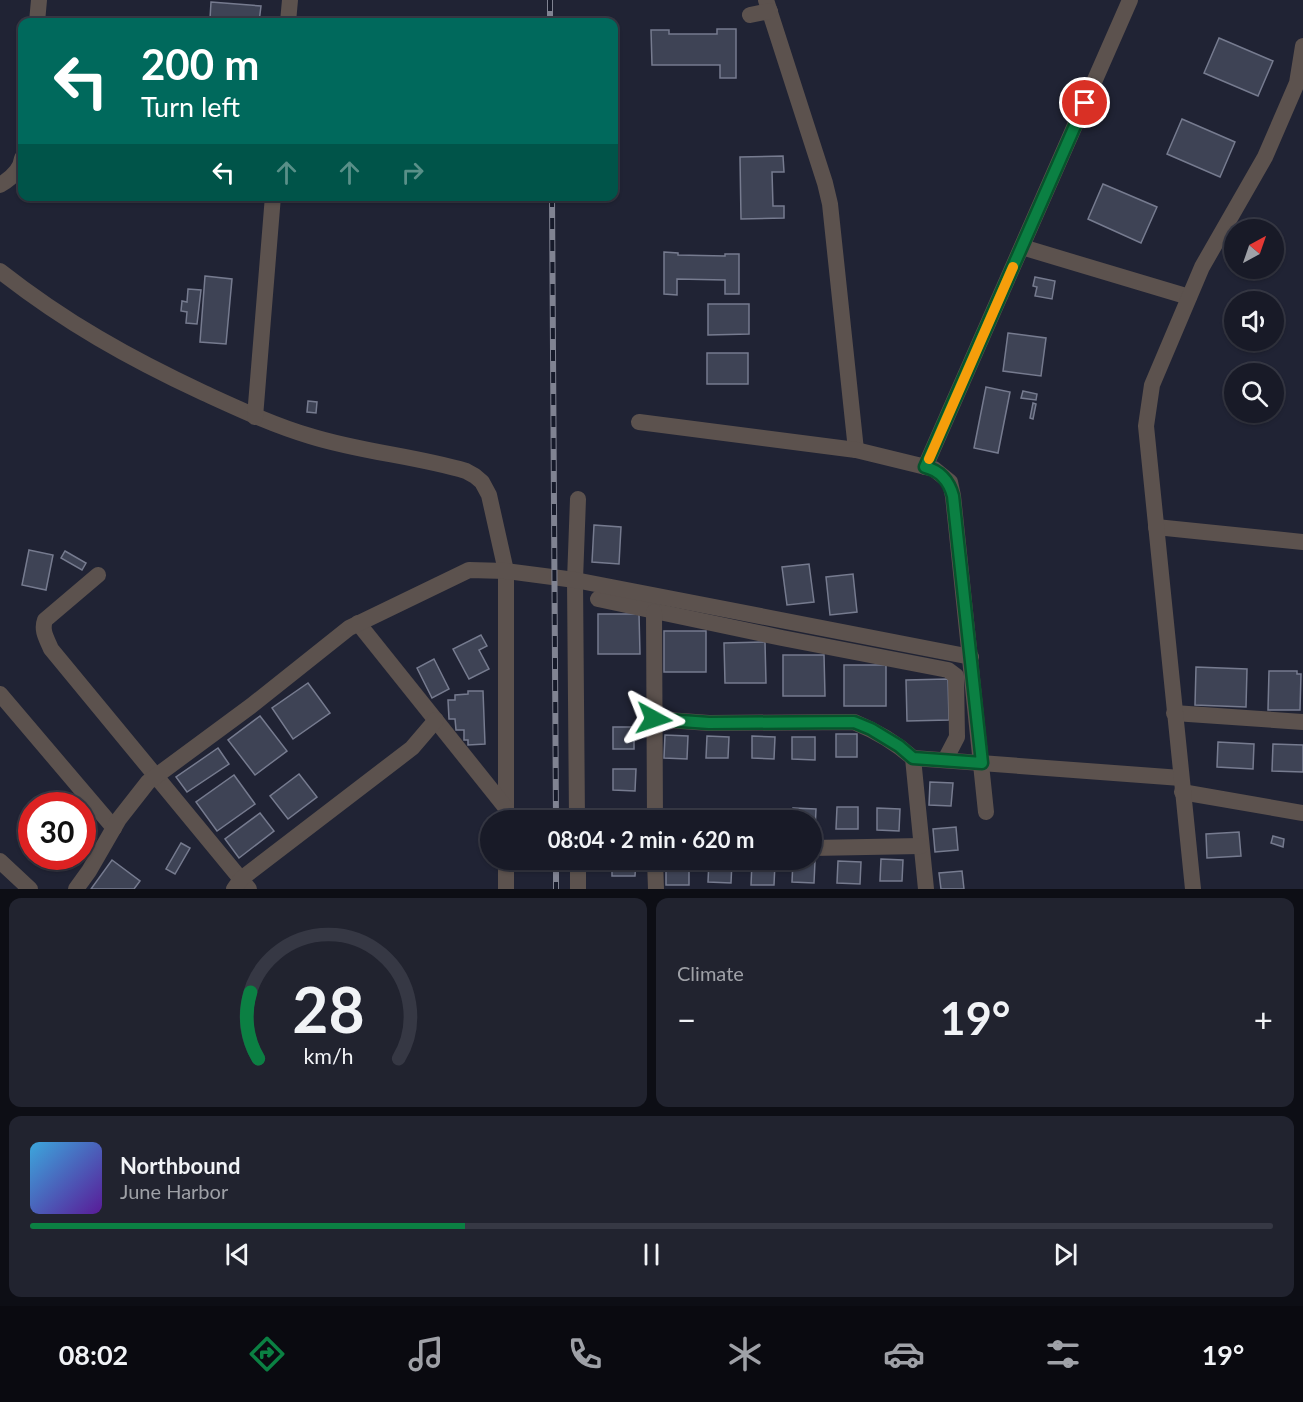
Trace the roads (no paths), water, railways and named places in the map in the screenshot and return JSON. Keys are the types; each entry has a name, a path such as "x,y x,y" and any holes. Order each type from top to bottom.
{"street":[{"path":"37,18 39,0"},
{"path":"288,18 290,0"},
{"path":"925,467 1130,0"},
{"path":"750,15 768,6 825,183 830,204 856,450"},
{"path":"1193,889 1146,426 1148,406 1152,385 1202,267 1265,157 1297,83 1303,46"},
{"path":"0,185 14,175 18,169"},
{"path":"255,417 273,201"},
{"path":"1022,247 1189,297"},
{"path":"0,271 65,318 115,349 255,417 331,442 448,466 475,476 482,482 489,495 506,571 506,810"},
{"path":"639,422 856,450 934,470 950,482 971,657 986,812"},
{"path":"578,499 575,580 578,810"},
{"path":"1156,530 1303,542"},
{"path":"76,889 114,828 148,782 251,706 349,628 469,570 506,571 575,580 971,657"},
{"path":"98,575 45,620 44,634 51,649 156,777 241,886 412,748 436,720"},
{"path":"598,599 948,670 956,676 957,737 945,760"},
{"path":"654,612 655,810"},
{"path":"358,624 436,720 503,810"},
{"path":"0,694 114,828"},
{"path":"1174,713 1303,722"},
{"path":"654,719 709,723 854,722 871,729 899,746 913,758 982,763 1181,785 1303,813"},
{"path":"913,758 926,889"},
{"path":"822,848 921,846"},
{"path":"0,861 30,889"},
{"path":"506,870 507,889"},
{"path":"578,870 578,889"},
{"path":"656,870 656,889"}],"railway":[{"path":"550,0 550,18"},
{"path":"552,201 556,810"},
{"path":"556,870 556,889"}]}
